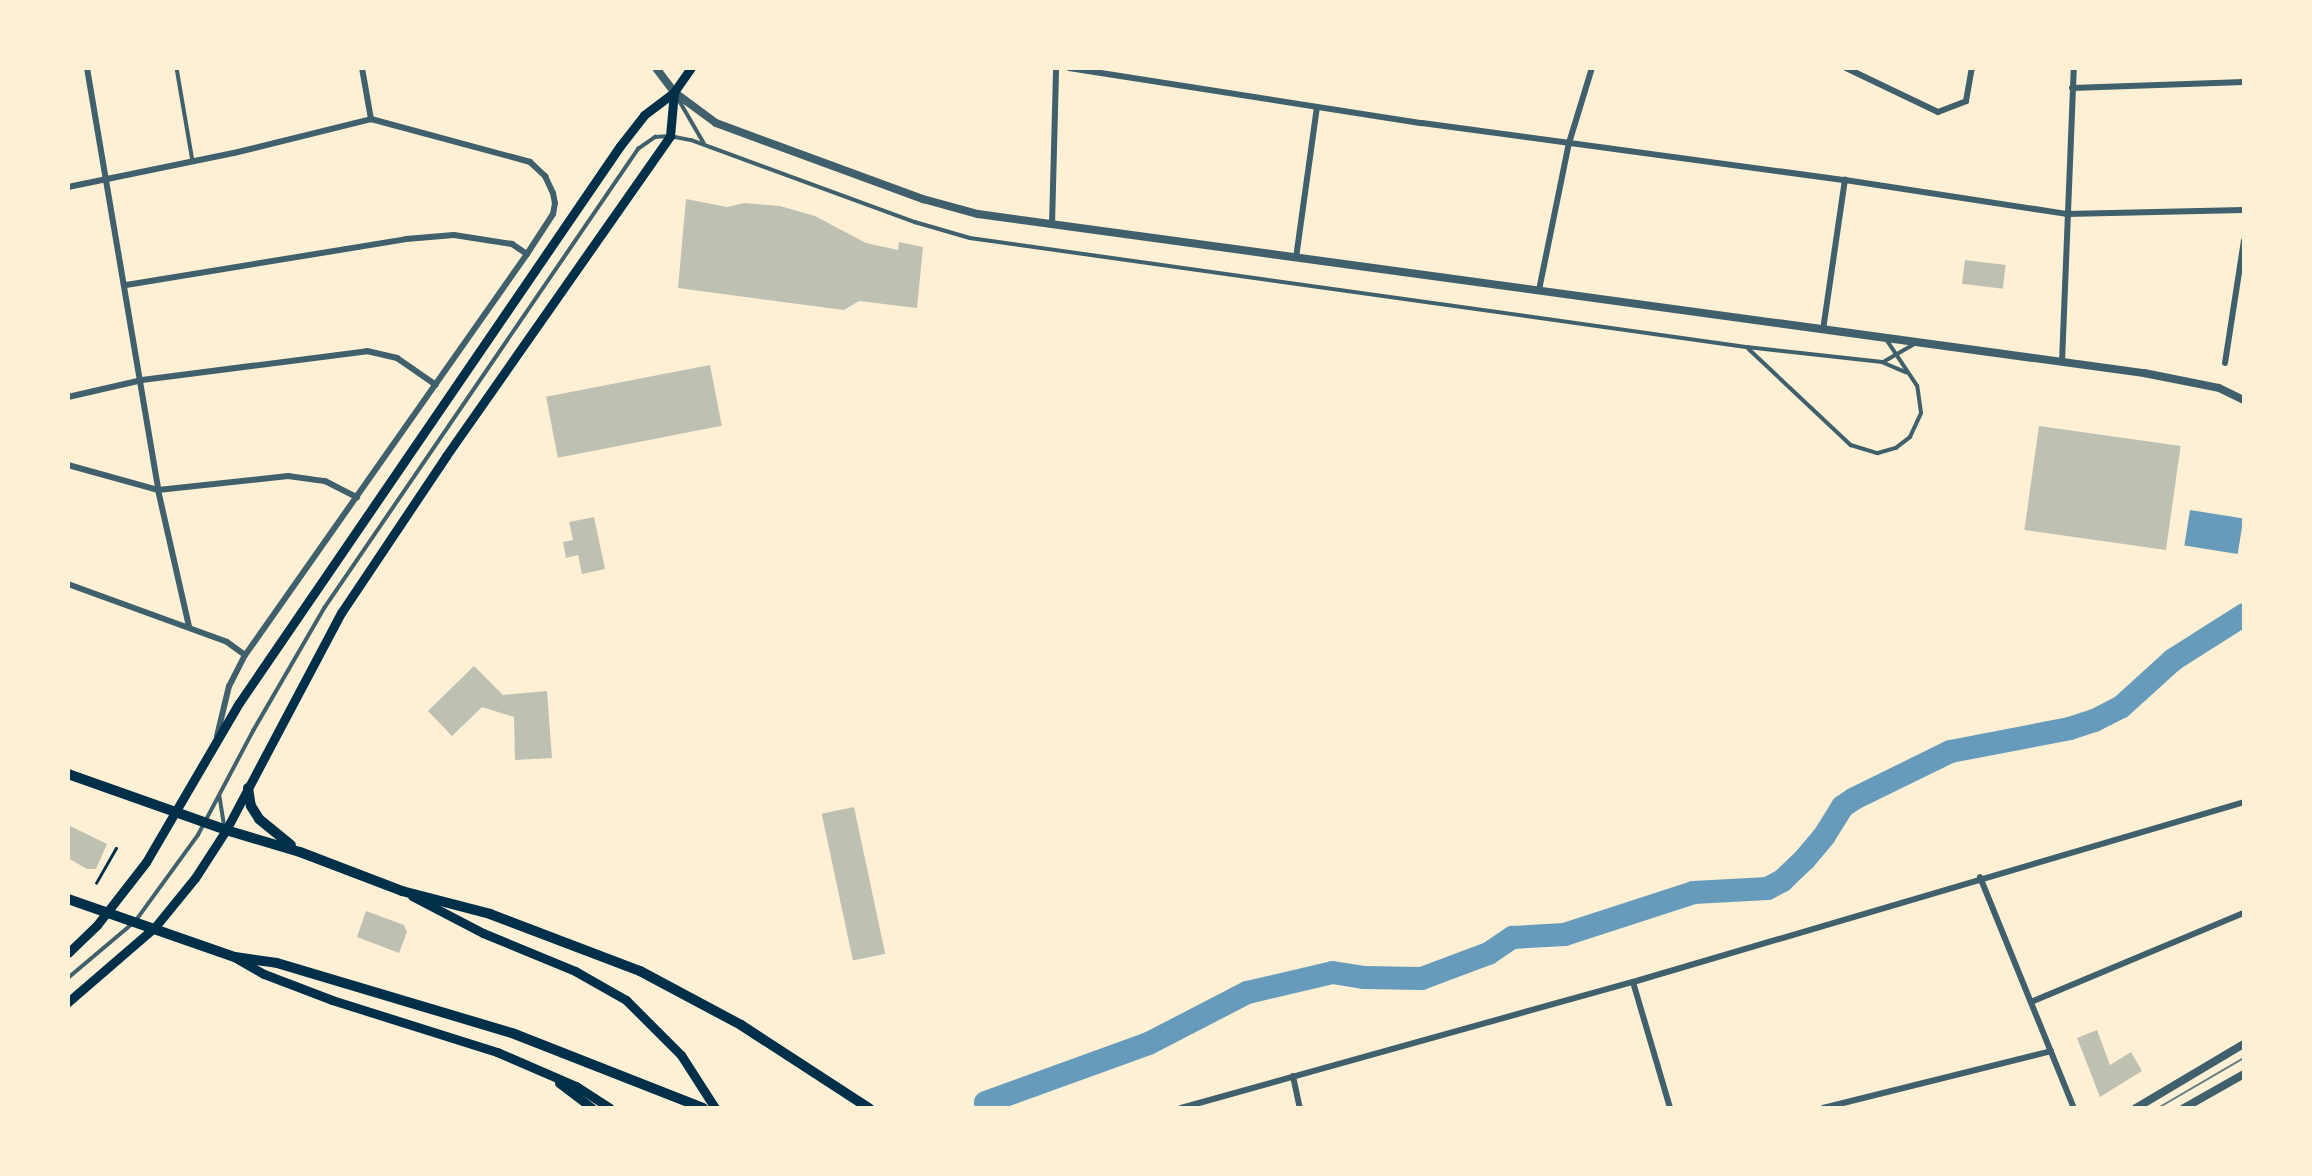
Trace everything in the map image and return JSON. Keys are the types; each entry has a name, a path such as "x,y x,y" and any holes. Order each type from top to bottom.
{"main road":[{"path":"68,953 108,912 146,862 262,669 620,146 644,115 674,92 691,68"},
{"path":"68,1002 155,927 195,878 226,830 322,648 383,548 670,135 674,92"},
{"path":"68,774 226,830 300,852 402,891 490,914 640,971 753,1032 869,1108"},
{"path":"248,788 251,806 259,819 274,834 300,852"},
{"path":"402,891 483,933 575,971 626,1000 681,1055 715,1108"},
{"path":"68,899 235,957 264,974 309,991 497,1052 576,1086 610,1108"},
{"path":"235,957 277,962 512,1033 703,1108"},
{"path":"537,1068 592,1108"}],"street":[{"path":"87,68 142,380 158,490 189,627"},
{"path":"362,68 371,119"},
{"path":"656,68 674,92 716,124 828,166 978,214 2182,379 2219,388 2244,400"},
{"path":"1052,225 1056,68"},
{"path":"1069,68 1317,107 1845,180 2066,214 2244,210"},
{"path":"1539,290 1569,143 1592,68"},
{"path":"1846,68 1938,112 1966,101 1972,68"},
{"path":"2062,362 2074,68"},
{"path":"2072,88 2244,82"},
{"path":"1296,258 1317,107"},
{"path":"68,187 193,162 371,119 530,162 550,185 554,209 527,254 245,655 229,686 216,744"},
{"path":"1823,330 1845,180"},
{"path":"126,285 406,239 454,235 512,244 527,254"},
{"path":"2225,363 2244,240"},
{"path":"68,397 142,380 367,351 397,358 436,385"},
{"path":"68,465 158,490 288,476 325,481 357,497"},
{"path":"68,584 227,642 245,655"},
{"path":"1181,1108 1633,982 1980,877 2244,802"},
{"path":"1980,877 2074,1108"},
{"path":"2031,1002 2244,914"},
{"path":"1633,982 1670,1108"},
{"path":"2136,1108 2244,1044"},
{"path":"1823,1108 2050,1051"},
{"path":"2183,1108 2244,1074"},
{"path":"1293,1076 1300,1108"}],"lane":[{"path":"177,68 193,162"},
{"path":"674,92 705,145"},
{"path":"68,978 135,921 206,823 325,607 475,383 638,149 654,137 670,135 705,145 915,222 970,238 1747,347 1882,362 1906,372"},
{"path":"1747,347 1840,437 1851,445 1870,452 1896,448 1917,426 1921,413 1920,395 1885,338"},
{"path":"1882,362 1896,357 1916,342"},
{"path":"220,795 226,830"}],"path":[{"path":"96,883 116,848"}],"water":[{"path":"2190,510 2243,518 2238,554 2184,546"}],"building":[{"path":"686,199 727,207 744,203 780,206 815,216 866,243 898,250 899,242 923,247 917,308 859,301 844,310 678,288"},
{"path":"1965,260 2006,265 2003,289 1962,284"},
{"path":"710,365 722,426 558,458 546,397"},
{"path":"2039,426 2181,446 2166,550 2024,530"},
{"path":"594,517 605,569 582,574 578,555 566,558 563,542 573,540 569,522"},
{"path":"474,666 503,695 547,691 552,758 515,760 514,717 482,707 452,736 428,711"},
{"path":"854,807 885,954 853,961 822,814"},
{"path":"68,825 107,844 96,869 87,869 68,858"},
{"path":"366,911 404,925 407,932 399,953 357,937"},
{"path":"2097,1030 2110,1065 2131,1052 2142,1071 2100,1097 2077,1038"}],"waterway":[{"path":"985,1102 1148,1043 1247,992 1332,972 1363,977 1421,978 1488,953 1512,937 1564,934 1693,892 1767,888 1782,880 1804,859 1824,835 1842,806 1854,798 1950,751 2069,728 2094,720 2120,707 2173,659 2244,614"}],"tram line":[{"path":"2158,1108 2244,1058"}]}
